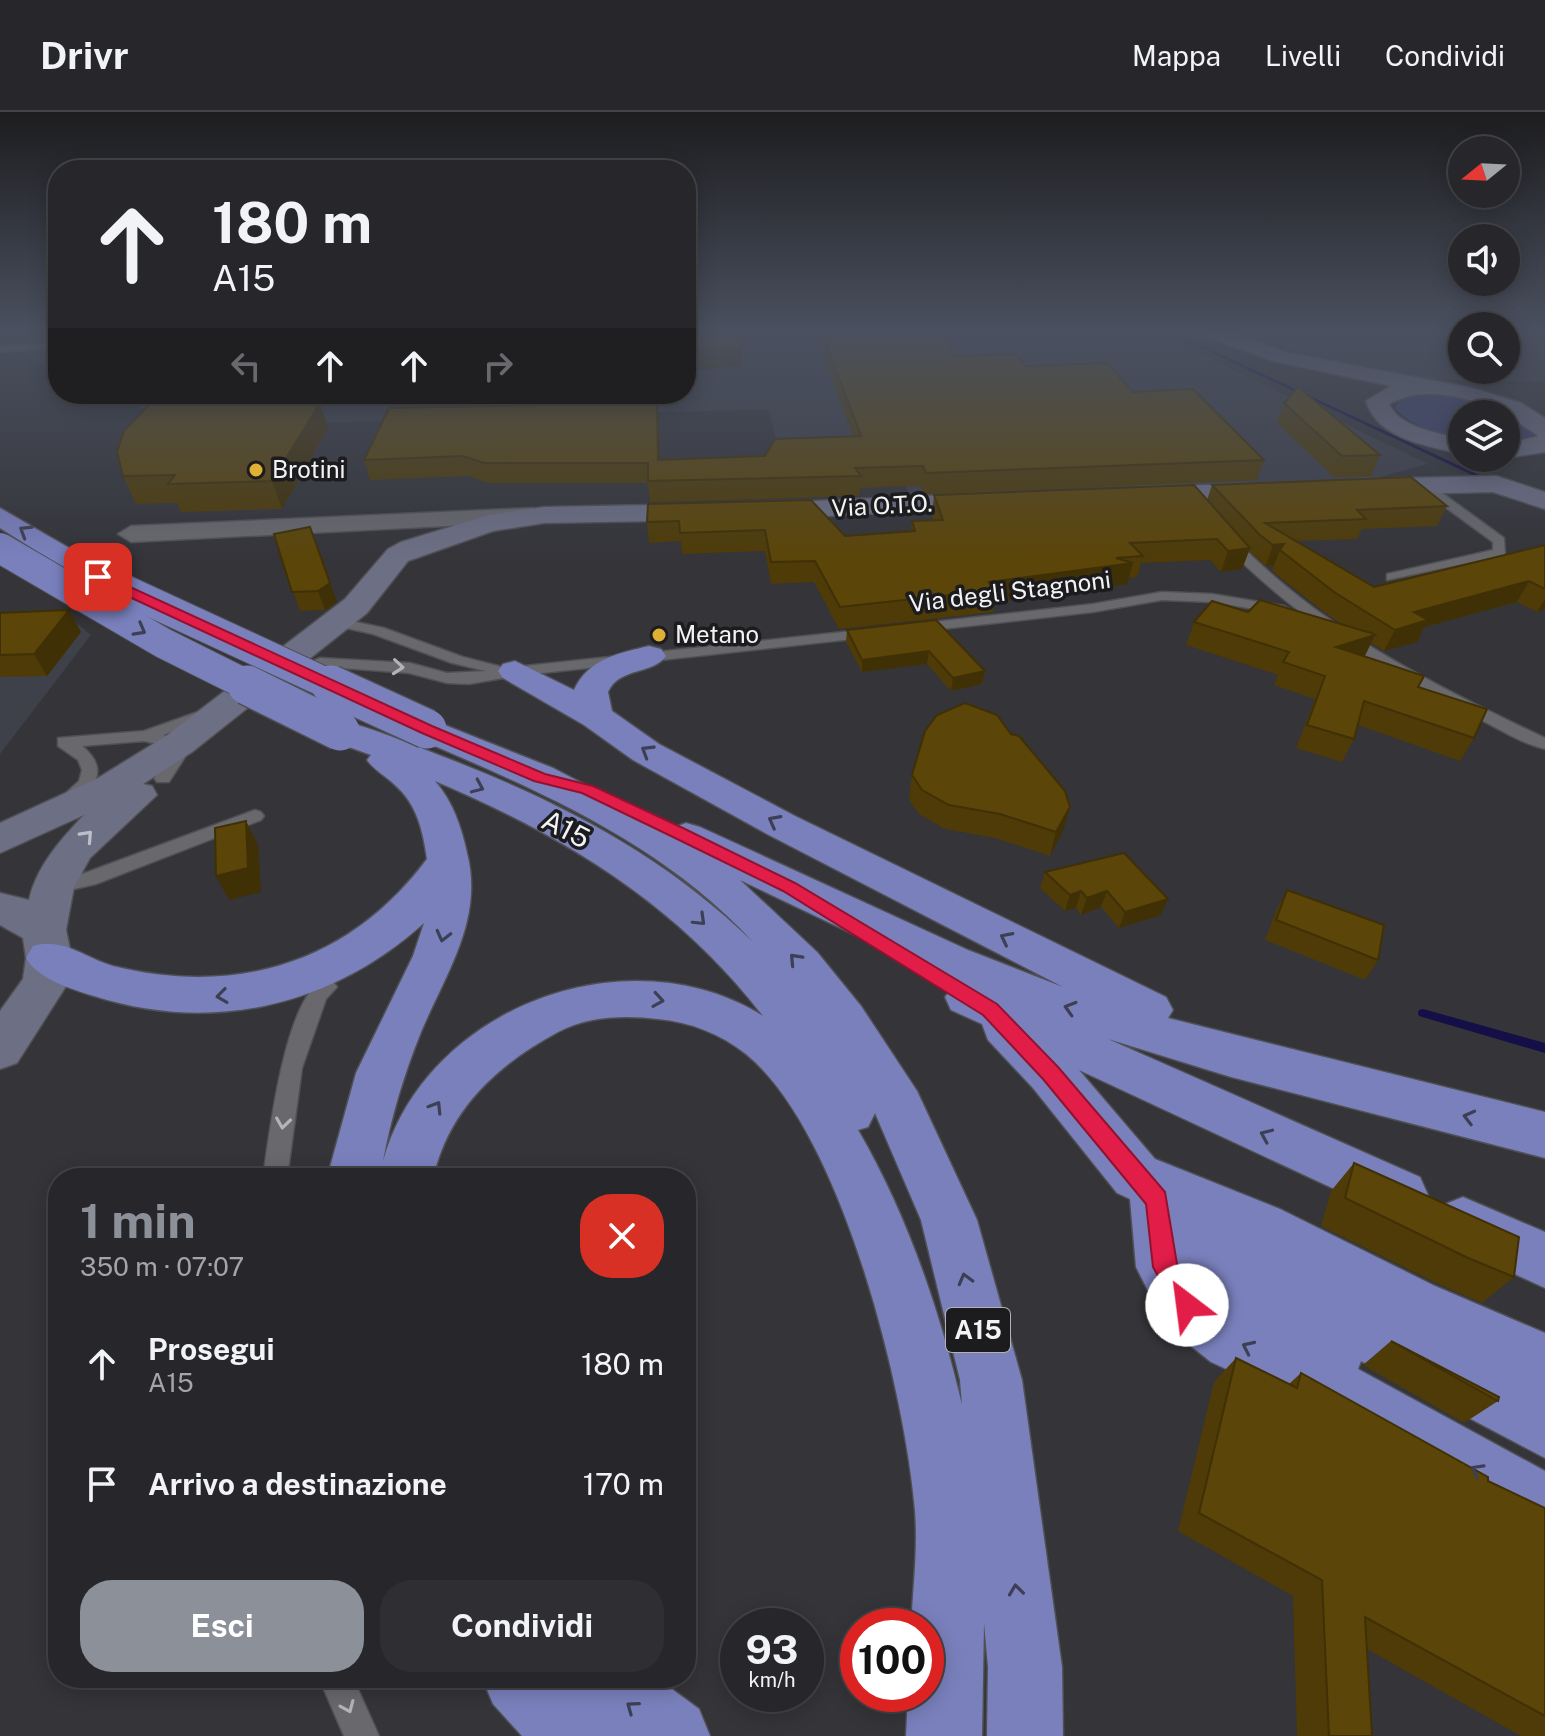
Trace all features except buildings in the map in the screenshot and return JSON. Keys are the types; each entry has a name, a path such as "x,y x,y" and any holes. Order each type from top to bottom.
{"highway":[{"name":"A15","path":"0,516 98,577 410,751 613,853 675,896 738,957 801,1027 835,1081 877,1170 909,1268 930,1352 949,1513 944,1736"},
{"path":"0,548 163,643 340,731 410,751 412,777 438,810 449,859 453,898 441,948 386,1058 357,1168"},
{"path":"597,717 589,706 589,691 600,677 620,663 649,656"},
{"path":"515,671 597,717 646,752 781,825 1177,1024 1333,1084"},
{"name":"A15","path":"410,751 540,777 637,826 697,867 751,912 801,964 844,1019 899,1107 949,1220 991,1380 1025,1702"},
{"path":"540,777 588,790 789,887 1043,1000 1333,1084 1545,1135"},
{"path":"46,944 68,969 152,995 204,998 325,979 415,909 432,891 449,859"},
{"path":"789,887 990,1010 1545,1260"},
{"path":"407,1168 436,1105 469,1065 510,1033 564,1007 606,999 655,997 718,1015 752,1034 784,1060 811,1099 869,1209 913,1341 949,1513"},
{"path":"990,1010 1051,1073 1133,1172 1192,1252 1265,1308 1502,1439 1545,1454"},
{"path":"1133,1172 1189,1172 1545,1338"},
{"path":"1133,1172 1260,1228 1414,1307 1545,1364"},
{"path":"1133,1172 1318,1305 1545,1426"},
{"path":"1133,1172 1165,1267 1187,1305 1233,1340 1298,1370 1545,1508"},
{"path":"528,1688 574,1736"},
{"path":"607,1688 672,1736"}],"street":[{"path":"1377,409 1402,429 1448,443"},
{"path":"1510,409 1542,443 1518,473 1545,501"},
{"path":"1327,489 1423,485 1465,472"},
{"path":"1110,496 1194,500 1296,490"},
{"name":"Via O.T.O.","path":"405,536 544,515 740,512 1017,500"},
{"path":"131,534 405,536"},
{"path":"0,1049 45,983 53,887 74,850 162,753 204,752 320,663 352,624 356,606 405,536"},
{"path":"13,832 112,787 352,624"},
{"path":"0,909 11,910 46,944"}],"lane":[{"path":"1392,577 1500,552 1499,541 1423,485"},
{"name":"Via degli Stagnoni","path":"1217,528 1246,561 1318,618 1393,667 1545,744"},
{"name":"Via degli Stagnoni","path":"515,671 1093,608 1162,596 1260,604 1318,618"},
{"path":"352,624 485,668 515,671"},
{"path":"320,663 410,668 458,679 515,671"},
{"path":"13,832 71,797 92,772 92,763 84,753 64,742 162,753"},
{"path":"53,887 89,879 255,816"},
{"path":"273,1002 325,979"},
{"path":"276,1168 291,1068 325,979"},
{"path":"340,1688 362,1736"}],"shaded area":[{"path":"143,409 1314,409 1428,464 1361,482 911,498 896,466 777,443 768,409 132,429"},
{"path":"1396,409 1448,409 1448,436 1435,432 1408,419"},
{"path":"1520,420 1527,425 1533,435 1520,443"},
{"path":"70,618 91,635 0,754 0,624"}],"waterway":[{"path":"1334,409 1489,481"},
{"path":"1423,1013 1545,1048"}],"place":[{"name":"Brotini","path":"256,470"},
{"name":"Metano","path":"659,635"}],"route":[{"path":"98,577 427,729 540,777 588,790 679,833 789,887 990,1010 1051,1073 1157,1200 1165,1267 1187,1305"}]}
